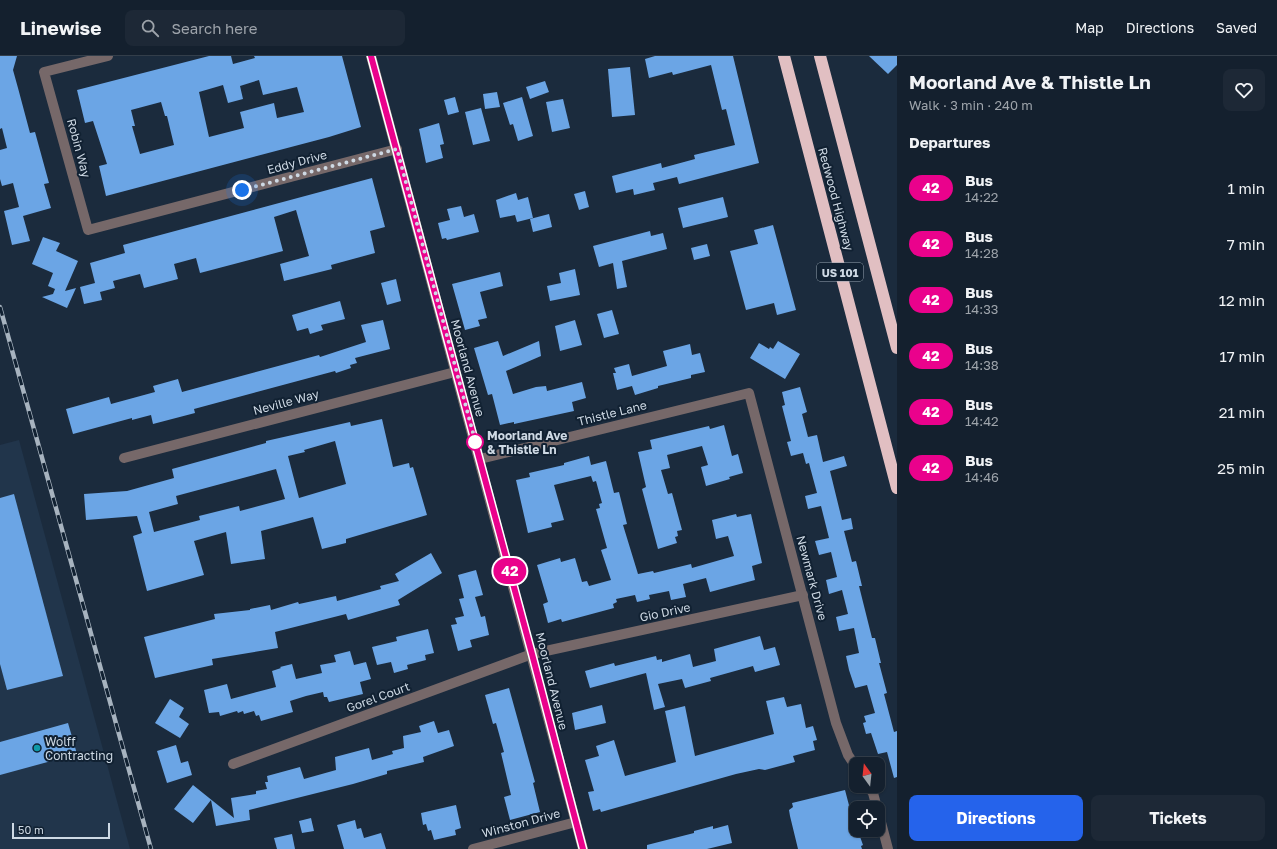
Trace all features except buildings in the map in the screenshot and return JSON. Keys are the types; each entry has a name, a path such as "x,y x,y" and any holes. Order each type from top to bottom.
{"highway":[{"name":"Redwood Highway","path":"784,56 897,488"},
{"name":"Redwood Highway","path":"820,56 897,348"}],"street":[{"name":"Robin Way","path":"88,230 44,72 108,56"},
{"name":"Moorland Avenue","path":"371,56 397,149 455,372 480,459 583,849"},
{"name":"Eddy Drive","path":"88,230 397,149"},
{"name":"Neville Way","path":"124,458 455,372"},
{"name":"Thistle Lane","path":"480,459 749,393"},
{"name":"Newmark Drive","path":"749,393 836,723 849,757"},
{"name":"Gio Drive","path":"532,654 803,595"},
{"name":"Gorel Court","path":"233,764 532,654"},
{"name":"Winston Drive","path":"473,849 576,822"},
{"path":"885,837 888,849"}],"shaded area":[{"path":"19,440 130,849 0,849 0,445"}],"railway":[{"path":"0,307 151,849"}],"bus line":[{"name":"42","path":"371,56 397,149 455,372 480,459 583,849"}],"place":[{"name":"Moorland Ave & Thistle Ln","path":"475,442"},
{"name":"Wolff Contracting","path":"37,748"}],"route":[{"path":"242,190 397,149 455,372 476,444 475,442"}]}
